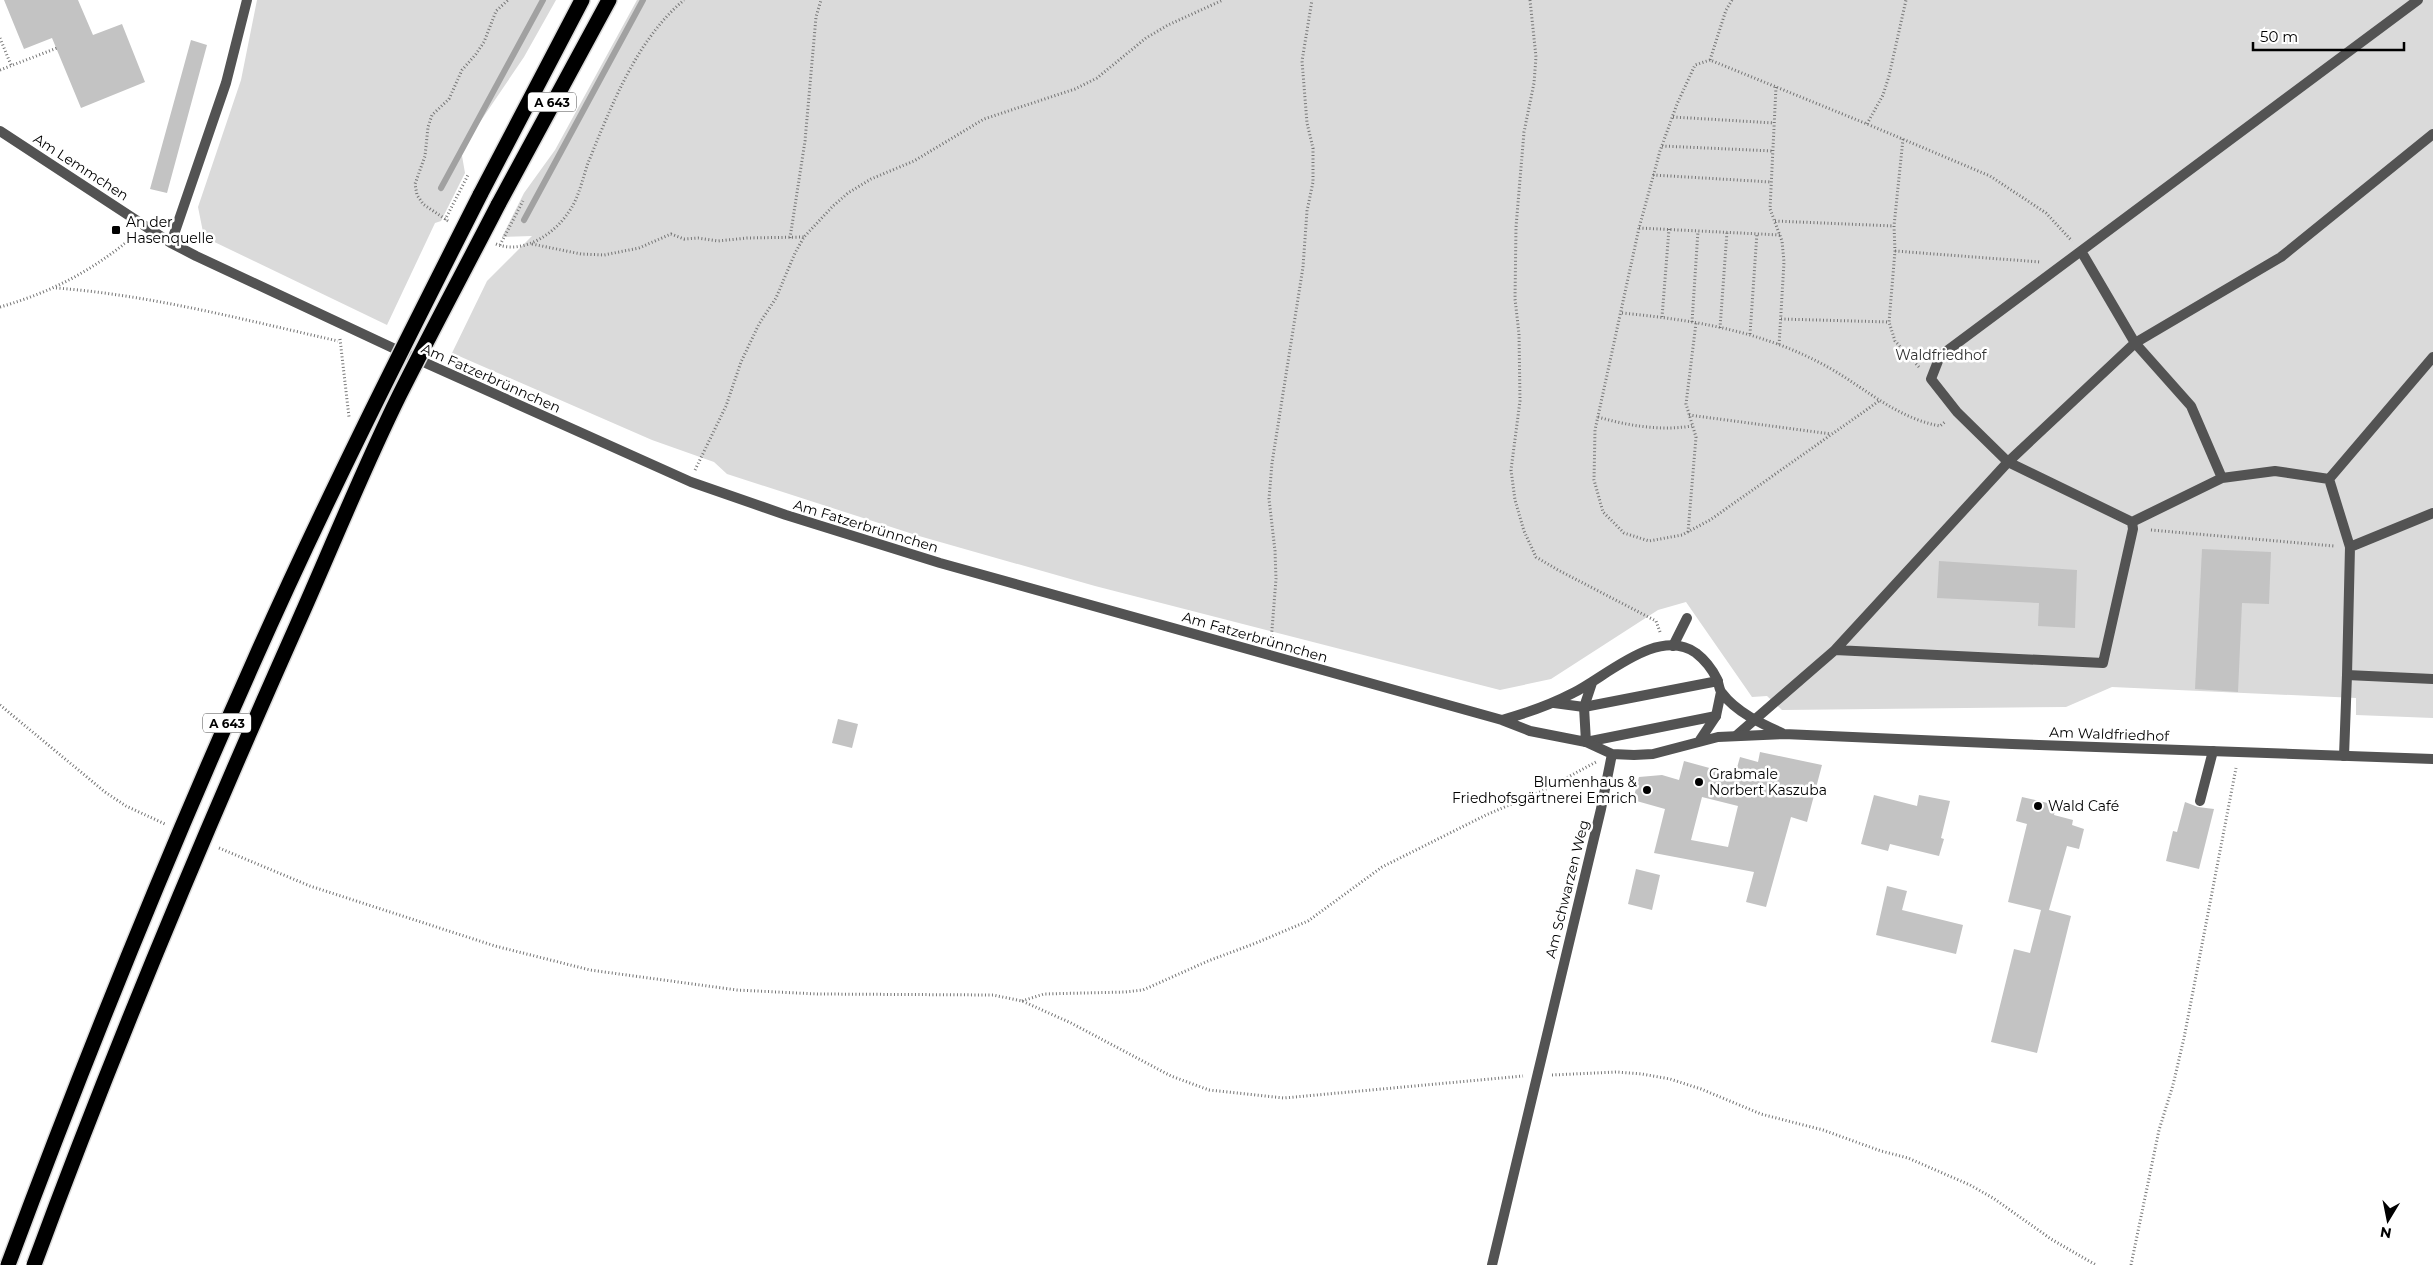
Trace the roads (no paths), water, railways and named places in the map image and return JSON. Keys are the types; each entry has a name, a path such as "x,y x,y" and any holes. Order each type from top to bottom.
{"highway":[{"name":"A 643","path":"8,1265 58,1130 152,896 255,659 364,426 480,195 582,0"},
{"name":"A 643","path":"34,1265 143,982 226,785 313,590 353,492 399,395 498,205 609,0"}],"street":[{"path":"171,244 226,84 247,0"},
{"path":"2132,525 2008,462 1957,412 1931,379 1940,356 2418,0"},
{"name":"Am Lemmchen","path":"0,131 171,244"},
{"path":"1737,735 1836,650 2008,462 2135,342 2281,257 2433,134"},
{"name":"Am Fatzerbrünnchen","path":"171,244 410,356 691,482 786,515 940,563 1502,720 1530,731 1586,742"},
{"path":"2081,251 2135,342 2191,406 2222,478"},
{"path":"2329,479 2433,357"},
{"path":"2132,525 2222,478 2275,470 2329,479"},
{"path":"2329,479 2350,547 2344,756"},
{"path":"2350,547 2433,513"},
{"path":"1836,650 2103,662 2132,525"},
{"path":"1673,646 1687,618"},
{"path":"1502,720 1532,712 1554,702 1640,653 1652,648 1673,646 1694,652 1704,660 1718,681 1721,692 1716,716 1700,740"},
{"path":"2347,675 2433,679"},
{"path":"1554,702 1584,706 1718,681"},
{"path":"1586,742 1584,706 1592,682"},
{"path":"1721,692 1754,719 1784,734"},
{"path":"1586,742 1716,716"},
{"path":"1586,742 1612,754 1634,755 1653,754 1700,740 1737,735 1784,734"},
{"name":"Am Waldfriedhof","path":"1784,734 2433,759"},
{"path":"2200,801 2213,751"},
{"name":"Am Schwarzen Weg","path":"1492,1265 1601,809 1612,754"}],"waterway":[{"path":"441,188 543,0"},
{"path":"524,220 643,0"}],"place":[{"name":"An der Hasenquelle","path":"116,230"},
{"name":"Grabmale Norbert Kaszuba","path":"1699,782"},
{"name":"Blumenhaus & Friedhofsgärtnerei Emrich","path":"1647,790"},
{"name":"Wald Café","path":"2038,806"}],"park label":[{"name":"Waldfriedhof","path":"1941,355"}]}
